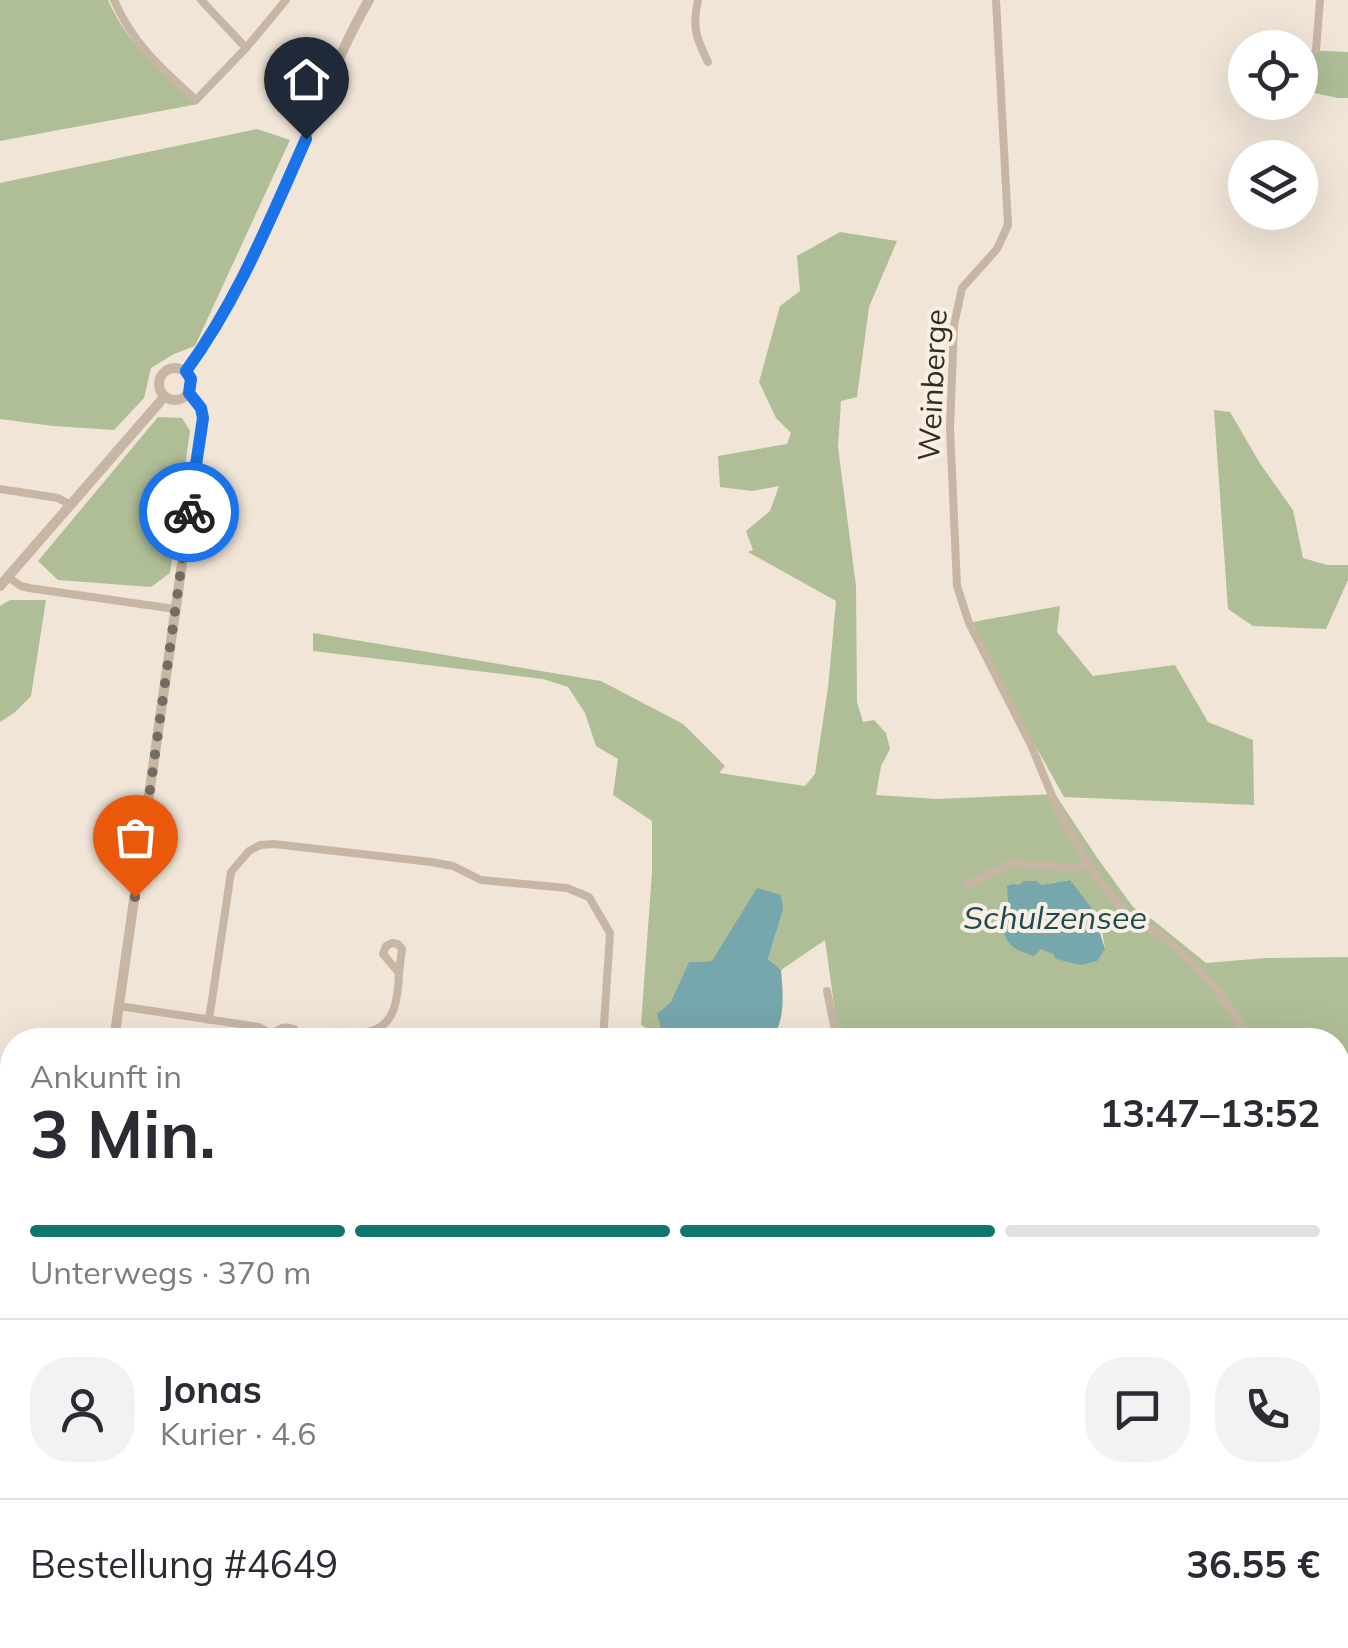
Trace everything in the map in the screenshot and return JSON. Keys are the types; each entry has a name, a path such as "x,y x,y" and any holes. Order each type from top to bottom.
{"street":[{"path":"114,0 150,58 196,100 286,0"},
{"path":"201,0 246,48"},
{"path":"186,371 225,313 255,254 341,51 369,0"},
{"path":"698,0 696,40 708,62"},
{"name":"Weinberge","path":"996,0 1008,224 998,249 962,288 954,325 950,427 957,586 969,623 1031,744 1060,815 1097,878 1125,912 1193,963 1243,1028"},
{"path":"1318,30 1320,0"},
{"path":"170,368 186,371 191,379 189,393 180,400 169,400 159,386 161,376 170,368"},
{"path":"116,1028 203,418 201,408 189,393"},
{"path":"164,396 4,582 175,609"},
{"path":"0,489 58,498 71,505"},
{"path":"210,1020 231,872 250,851 274,844 431,862 453,866 482,880 567,888 589,897 610,933 604,1028"},
{"path":"967,885 1012,864 1074,868 1088,862"},
{"path":"379,1028 394,1010 399,973"},
{"path":"827,991 835,1028"},
{"path":"119,1006 260,1028"}],"green space":[{"path":"0,0 108,0 135,44 198,104 0,141"},
{"path":"1318,51 1348,52 1348,98 1318,94"},
{"path":"257,129 290,140 195,346 151,368 144,398 114,430 0,419 0,183"},
{"path":"840,232 897,241 869,307 857,397 841,401 838,447 856,586 857,702 863,722 874,720 886,733 890,749 881,766 876,795 937,799 1055,794 1133,907 1206,963 1348,957 1348,1028 837,1028 825,940 781,970 768,959 783,910 712,961 689,962 662,1028 646,1028 641,1025 652,821 613,795 618,759 596,746 585,713 568,687 543,679 313,651 313,633 601,681 683,724 725,766 719,773 805,786 815,774 836,601 748,552 753,550 746,531 770,511 779,486 752,491 720,487 718,456 787,444 791,433 776,418 759,382 780,306 800,291 797,256","holes":["1069,880 1100,919 1105,949 1053,954 1002,926 1009,916 1010,899 1041,885"]},
{"path":"1214,410 1230,412 1293,510 1303,558 1327,565 1348,565 1348,580 1326,629 1253,626 1228,609"},
{"path":"158,417 182,418 190,431 170,573 151,587 58,580 38,561"},
{"path":"10,600 46,600 31,696 0,722 0,606"},
{"path":"1060,606 1057,632 1093,676 1175,665 1208,722 1253,740 1254,805 1064,797 967,623"}],"water":[{"name":"Schulzensee","path":"1070,880 1100,919 1105,949 1097,961 1081,965 1056,959 1041,949 1034,956 1013,947 1002,926 1009,916 1007,886 1024,881 1041,885"},
{"path":"757,888 781,895 783,910 768,959 781,970 777,1028 661,1028 657,1014 671,1002 689,962 712,961"}],"way so far":[{"path":"135,897 189,512"}],"route":[{"path":"189,512 203,418 201,408 189,393 192,384 186,371 225,313 306,139"}]}
